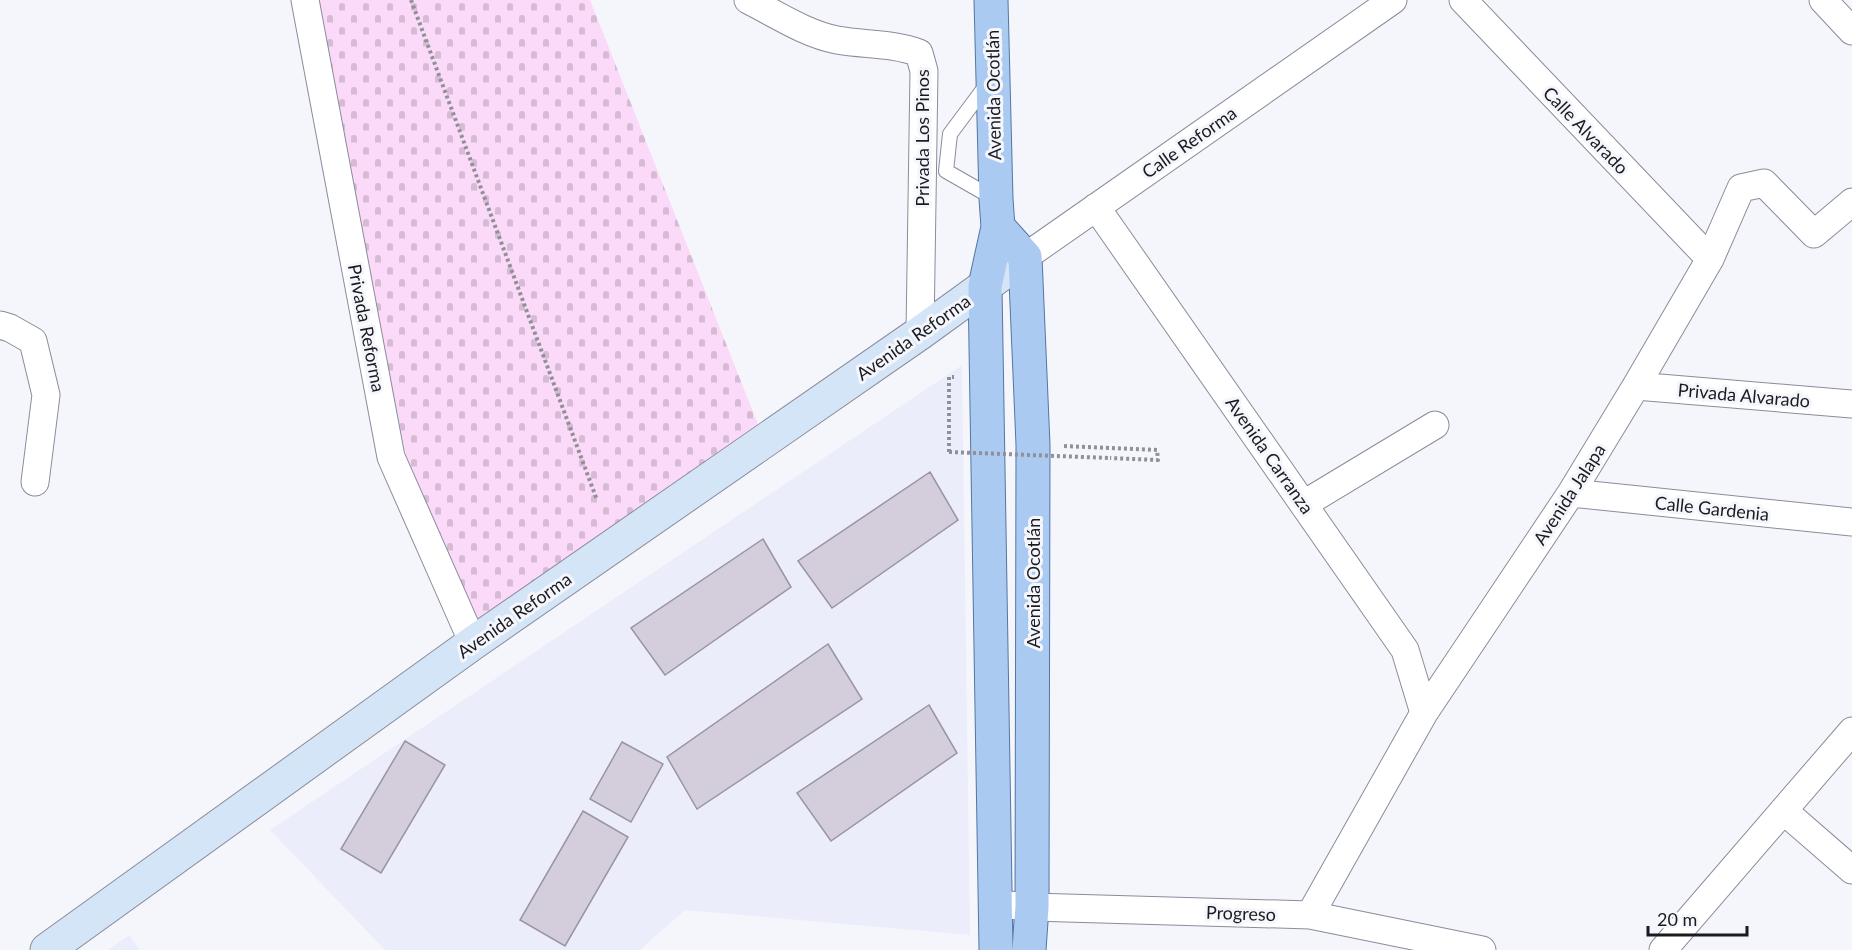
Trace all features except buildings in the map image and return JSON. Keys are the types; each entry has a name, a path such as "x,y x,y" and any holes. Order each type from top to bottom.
{"main road":[{"name":"Avenida Ocotlán","path":"992,0 997,213 985,286 996,950"},
{"path":"997,213 1025,256"},
{"name":"Avenida Ocotlán","path":"1025,256 1033,445 1032,907 1029,950"}],"street":[{"name":"Privada Reforma","path":"305,0 391,457 473,643"},
{"name":"Privada Los Pinos","path":"748,0 811,32 836,40 902,47 920,53 924,71 920,333"},
{"name":"Calle Reforma","path":"985,286 1393,0"},
{"name":"Calle Alvarado","path":"1463,0 1710,260"},
{"path":"1823,0 1852,30"},
{"name":"Avenida Jalapa","path":"1310,915 1424,713 1571,493 1636,387 1710,260 1741,188 1764,183 1814,234 1852,202"},
{"name":"Avenida Carranza","path":"1096,207 1405,650 1424,713"},
{"name":"Avenida Reforma","path":"47,950 473,643 985,286"},
{"path":"0,326 10,328 33,341 46,395 35,482"},
{"name":"Privada Alvarado","path":"1636,387 1852,405"},
{"path":"1304,504 1436,424"},
{"name":"Calle Gardenia","path":"1571,493 1852,522"},
{"path":"1663,950 1852,731"},
{"path":"1784,811 1852,870"},
{"name":"Progreso","path":"996,904 1310,915 1482,950"}],"lane":[{"path":"993,76 950,134 945,171 997,213"}],"path":[{"path":"411,0 597,500"},
{"path":"949,377 949,452 1158,460 1157,450 1081,446"}],"shaded area":[{"path":"962,365 970,935 685,910 640,950 385,950 270,830"},
{"path":"129,935 140,950 108,950"}],"green space":[{"path":"312,0 590,0 759,427 475,623 407,460"}]}
